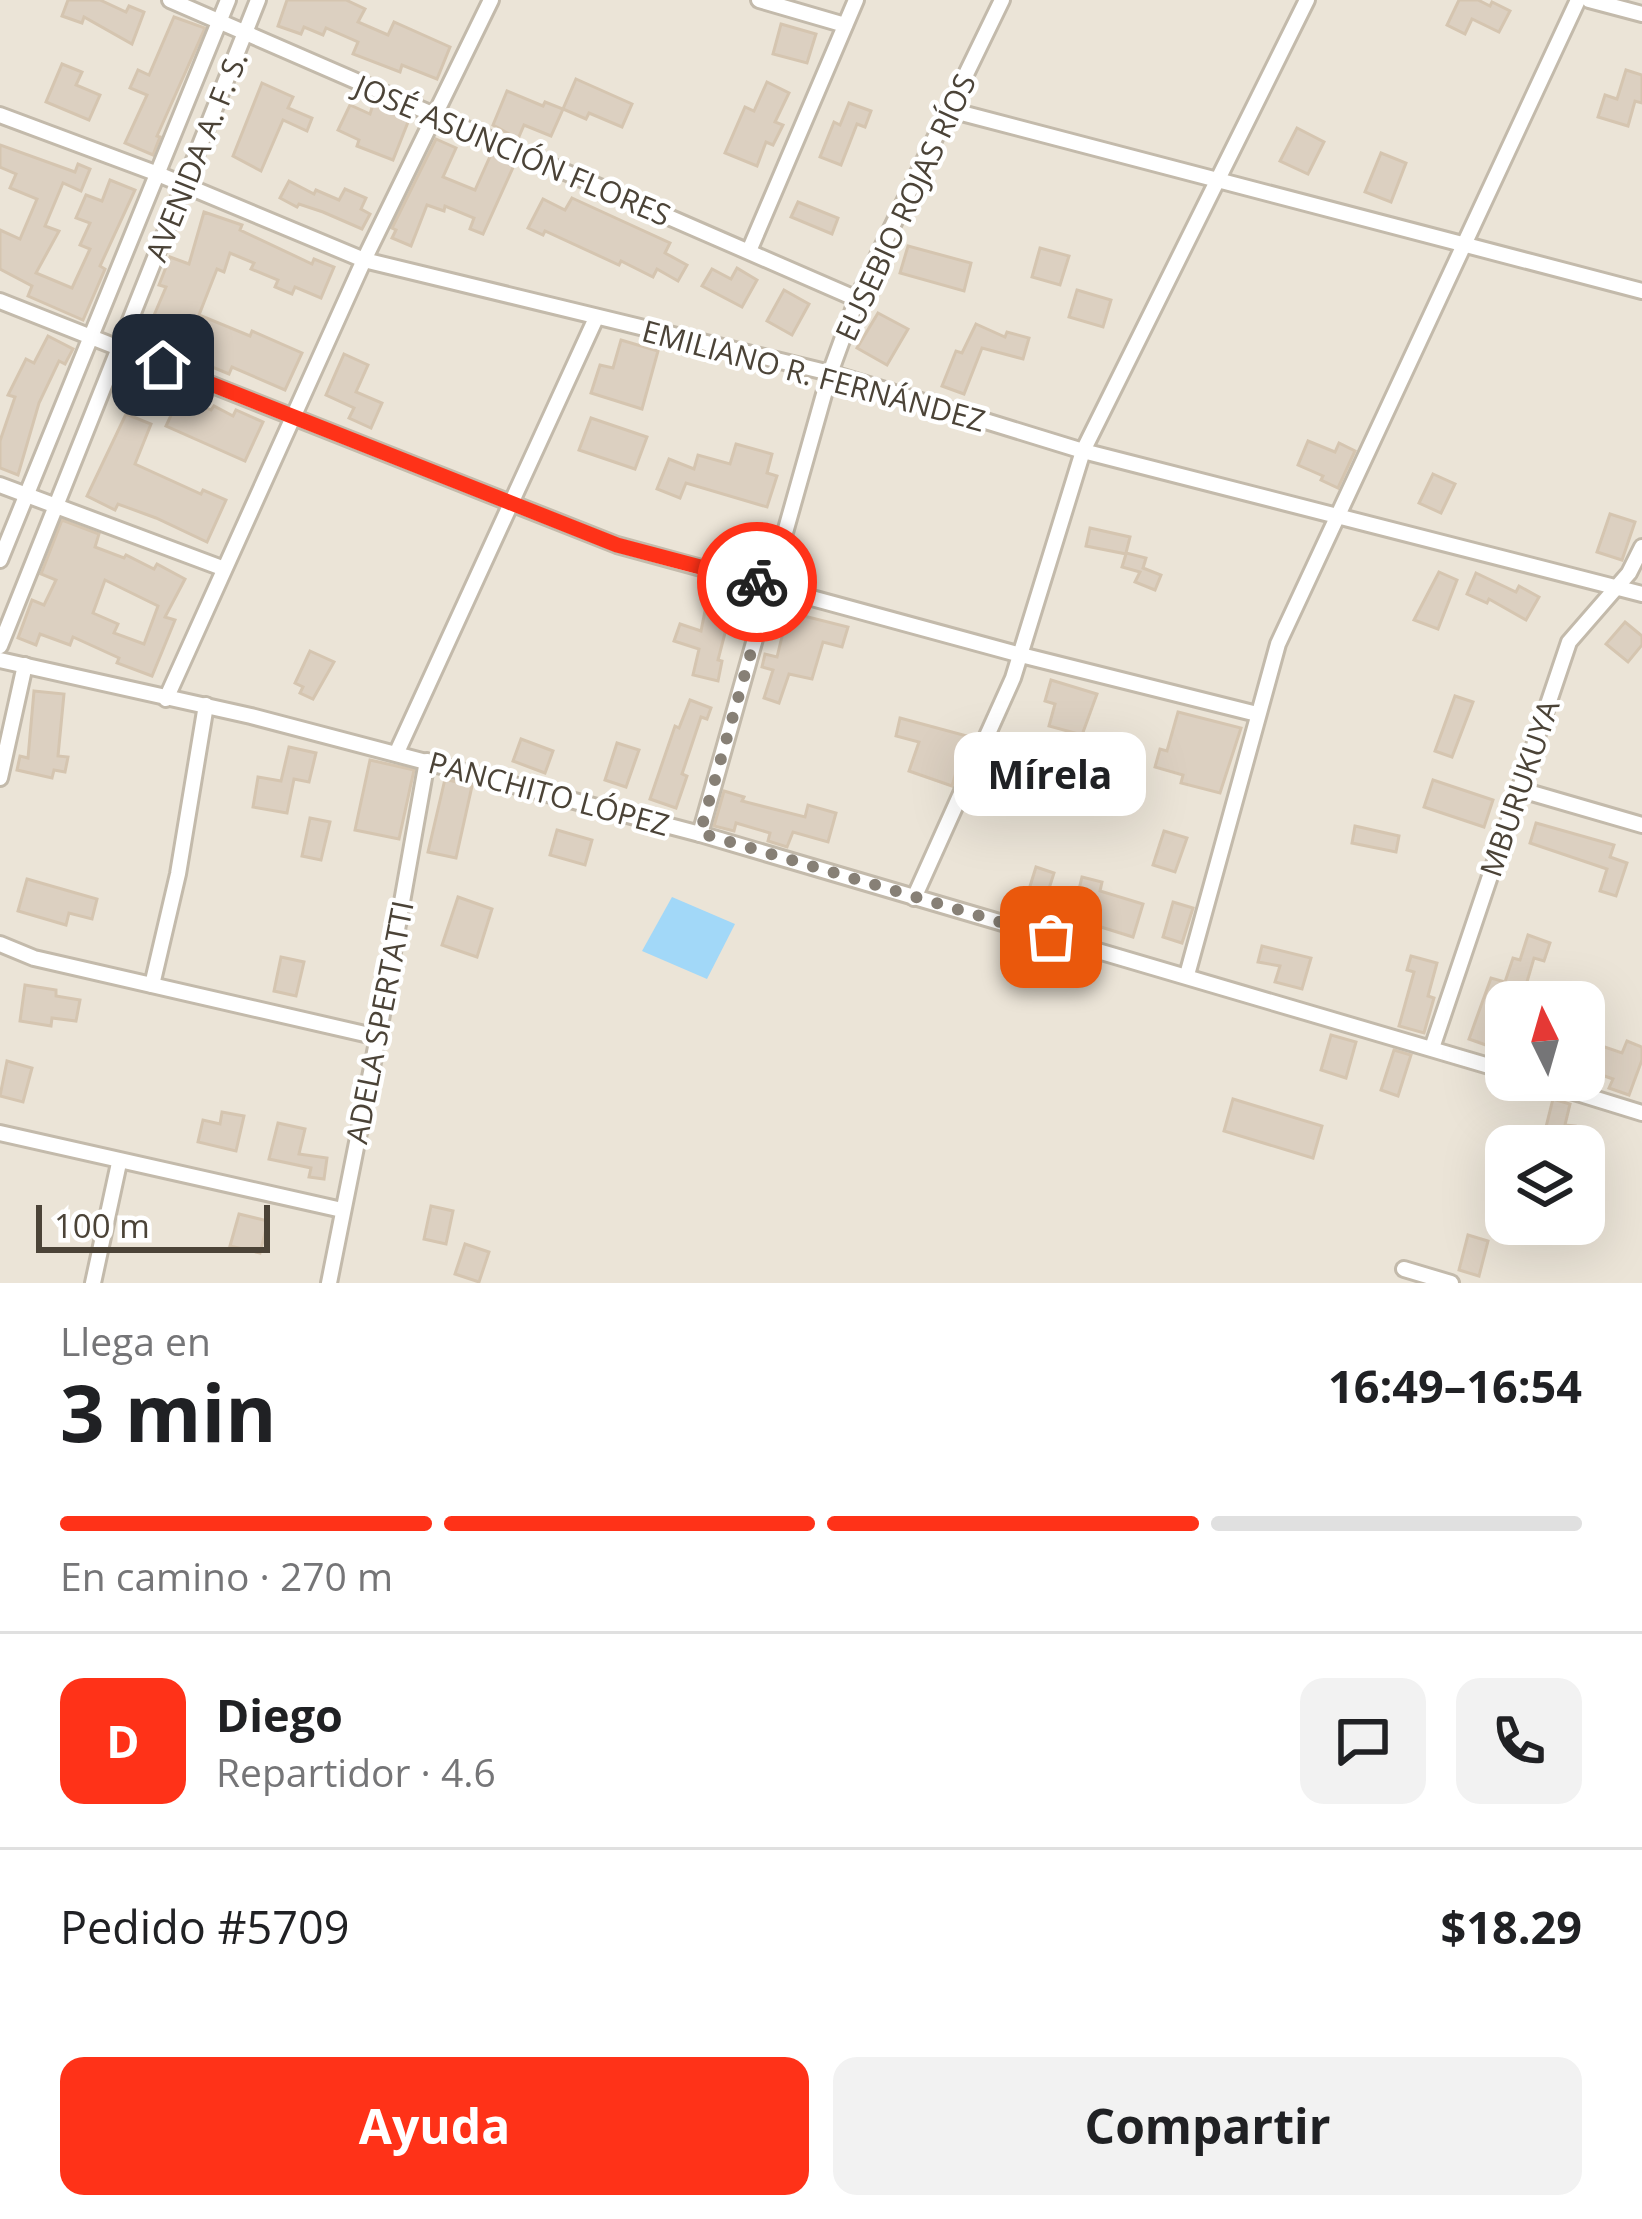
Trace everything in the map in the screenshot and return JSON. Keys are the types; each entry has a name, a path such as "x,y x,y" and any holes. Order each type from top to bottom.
{"street":[{"name":"JOSÉ ASUNCIÓN FLORES","path":"170,0 857,299"},
{"name":"AVENIDA A. F. S.","path":"0,560 228,0"},
{"name":"AVENIDA A. F. S.","path":"0,646 258,0"},
{"path":"166,699 364,260 491,0"},
{"path":"759,0 845,25"},
{"path":"749,251 856,0"},
{"name":"EUSEBIO ROJAS RÍOS","path":"700,833 830,373 857,299 1001,0"},
{"path":"914,898 1021,655 1083,451 1307,0"},
{"path":"1187,975 1278,644 1578,0"},
{"path":"1589,0 1642,14"},
{"path":"950,110 1642,291"},
{"name":"EMILIANO R. FERNÁNDEZ","path":"0,115 158,174 364,260 830,373 1083,451 1642,594"},
{"path":"0,302 617,545 1257,714"},
{"path":"397,752 596,317"},
{"path":"0,485 222,568"},
{"name":"MBURUKUYA","path":"1432,1048 1570,642 1629,573 1642,547"},
{"name":"PANCHITO LÓPEZ","path":"0,660 397,752 700,833 1485,1064"},
{"path":"0,778 25,665"},
{"path":"152,986 178,874 206,706"},
{"name":"ADELA SPERTATTI","path":"328,1283 428,760"},
{"path":"1518,789 1642,826"},
{"path":"0,944 34,958 378,1037"},
{"path":"1603,1101 1642,1113"},
{"path":"0,1133 342,1210"},
{"path":"93,1283 119,1163"},
{"path":"1404,1269 1451,1283"}],"shaded area":[{"path":"0,0 1642,0 1642,1283 0,1283"}],"water":[{"path":"672,897 735,924 707,979 642,951"}],"building":[{"path":"68,0 100,0 126,12 129,6 144,12 132,44 84,17 82,23 62,16"},
{"path":"287,0 346,0 365,9 358,22 388,35 394,22 450,47 437,79 402,65 400,72 353,54 358,42 326,28 323,35 304,27 301,34 278,26"},
{"path":"1459,0 1478,0 1490,6 1492,2 1510,11 1499,32 1472,19 1465,34 1447,25"},
{"path":"174,17 205,28 153,155 125,143 147,95 130,88 138,70 149,75"},
{"path":"781,24 816,34 807,63 773,54"},
{"path":"62,64 82,72 76,85 100,95 89,120 46,102"},
{"path":"1626,70 1642,75 1642,103 1635,101 1628,126 1598,117 1605,95 1617,99"},
{"path":"576,79 632,104 622,127 589,113 586,119 563,109"},
{"path":"767,82 789,93 775,122 783,125 773,145 766,142 757,166 725,153 745,107 754,111"},
{"path":"262,83 293,97 288,108 312,118 307,131 283,120 261,171 233,156"},
{"path":"507,91 563,109 551,136 524,125 518,139 493,125"},
{"path":"374,101 410,117 393,160 357,146 359,140 338,130 350,105 370,114"},
{"path":"849,103 871,111 865,127 857,124 841,165 820,157 834,122 840,125"},
{"path":"1297,128 1324,142 1308,174 1280,161"},
{"path":"436,139 456,148 443,177 475,190 492,152 515,163 483,234 470,229 474,218 445,206 444,211 427,205 411,246 392,238 396,230 392,228"},
{"path":"0,145 75,172 78,164 90,169 81,191 63,183 45,226 59,231 36,273 72,288 90,249 80,245 90,223 76,218 86,195 102,201 110,180 135,190 100,266 105,269 83,320 28,296 32,286 0,269 0,230 20,239 37,199 10,188 16,174 0,167"},
{"path":"1381,153 1406,163 1391,202 1365,192"},
{"path":"289,181 339,200 345,189 366,198 361,209 370,214 362,229 297,207 280,198"},
{"path":"572,198 670,243 665,253 687,265 678,281 657,269 653,277 621,261 619,265 545,231 543,235 528,228 543,199 565,210"},
{"path":"798,202 838,218 832,234 791,217"},
{"path":"204,212 242,225 240,230 312,264 314,259 334,267 321,298 295,287 292,294 275,287 278,280 251,269 254,263 230,253 224,272 217,269 199,315 302,353 285,390 232,367 229,374 144,339 166,287 159,285 170,257 189,264"},
{"path":"908,246 971,263 964,291 900,273"},
{"path":"1040,248 1069,256 1060,285 1032,277"},
{"path":"737,268 757,280 742,307 702,286 712,269 731,279"},
{"path":"784,290 809,304 792,335 767,321"},
{"path":"1077,290 1111,300 1103,327 1069,317"},
{"path":"878,313 908,329 887,365 857,348"},
{"path":"976,324 1005,337 1007,332 1029,338 1023,359 982,348 964,394 942,386 956,351 962,353"},
{"path":"48,336 73,349 65,364 59,361 39,403 18,475 0,468 0,441 15,397 8,395 26,359 34,363"},
{"path":"621,340 658,351 642,409 591,393 600,365 613,368"},
{"path":"344,354 368,365 356,392 382,403 371,428 349,418 354,408 326,395"},
{"path":"180,396 211,410 214,406 233,416 236,410 263,422 245,461 166,426"},
{"path":"126,414 151,424 135,464 201,494 203,490 226,500 207,542 156,518 118,504 115,510 87,496"},
{"path":"591,418 647,437 635,469 579,450"},
{"path":"1308,441 1335,452 1339,443 1355,451 1338,488 1298,465"},
{"path":"736,444 772,454 767,473 777,476 767,507 686,483 680,498 657,489 669,459 694,469 698,455 730,464"},
{"path":"1433,474 1455,484 1441,513 1419,503"},
{"path":"1610,514 1635,522 1622,560 1597,552"},
{"path":"62,520 99,534 95,547 154,569 157,564 185,579 165,617 175,620 152,676 117,663 119,658 73,637 70,645 40,634 36,645 18,638 32,600 44,605 56,580 41,574","holes":["105,580 158,606 144,644 114,633 118,624 93,613"]},
{"path":"1090,528 1130,537 1126,553 1146,558 1143,568 1161,575 1155,590 1135,582 1140,572 1122,567 1126,554 1086,546"},
{"path":"1439,572 1457,580 1438,629 1414,620"},
{"path":"1476,573 1539,597 1526,620 1489,599 1487,603 1467,594"},
{"path":"707,601 732,606 718,660 722,661 718,681 693,675 699,649 674,641 680,624 701,631"},
{"path":"788,612 848,627 842,647 823,642 812,679 789,674 779,703 764,698 773,670 762,667 765,654 777,657"},
{"path":"1625,622 1642,636 1642,645 1628,662 1606,644"},
{"path":"310,651 334,662 313,699 300,693 303,687 295,683"},
{"path":"1051,680 1097,694 1082,735 1049,726 1055,704 1045,701"},
{"path":"34,691 64,694 58,756 68,757 65,772 54,770 52,778 17,770 20,756 28,758"},
{"path":"1455,696 1473,702 1452,757 1435,751"},
{"path":"690,700 711,708 707,719 701,717 676,808 650,799 675,726 679,728"},
{"path":"1178,712 1241,728 1220,793 1181,783 1183,775 1155,767 1160,749 1167,751"},
{"path":"900,718 967,736 952,786 909,771 919,742 896,736"},
{"path":"521,739 553,751 545,773 513,761"},
{"path":"617,743 639,750 626,787 605,780"},
{"path":"289,747 316,753 309,782 294,779 287,813 253,807 258,777 281,781"},
{"path":"370,760 414,770 399,839 355,830"},
{"path":"1019,771 1056,781 1051,800 1014,790"},
{"path":"445,779 472,786 456,858 428,852"},
{"path":"1433,780 1493,800 1484,827 1424,807"},
{"path":"724,791 744,797 742,801 805,817 808,805 836,813 828,842 793,832 787,847 768,841 770,833 736,823 734,831 714,826"},
{"path":"310,818 330,822 321,860 302,856"},
{"path":"1536,823 1614,845 1610,857 1627,863 1616,896 1600,891 1607,869 1530,843"},
{"path":"1355,826 1399,836 1396,852 1352,843"},
{"path":"557,830 592,840 585,865 550,855"},
{"path":"1164,831 1187,838 1175,872 1153,865"},
{"path":"1036,867 1054,873 1039,920 1021,915"},
{"path":"1082,877 1102,882 1100,891 1143,904 1133,937 1072,918"},
{"path":"27,879 97,899 92,919 69,913 66,925 18,911"},
{"path":"458,897 492,909 477,957 442,945"},
{"path":"1173,902 1193,908 1182,943 1163,937"},
{"path":"1528,935 1550,943 1544,961 1534,958 1527,981 1505,981 1513,958 1520,960"},
{"path":"1262,946 1311,958 1302,989 1275,982 1280,966 1258,962"},
{"path":"1411,956 1437,963 1424,1033 1399,1026 1414,972 1407,970"},
{"path":"281,957 304,962 296,996 274,991"},
{"path":"25,985 80,1000 76,1021 52,1018 51,1026 20,1021"},
{"path":"1485,995 1485,1045 1469,1039"},
{"path":"1331,1035 1356,1042 1346,1078 1321,1070"},
{"path":"1627,1041 1642,1047 1629,1095 1609,1088 1613,1079 1605,1076 1605,1047 1622,1053"},
{"path":"1394,1050 1411,1055 1398,1096 1381,1090"},
{"path":"7,1061 32,1068 23,1102 0,1096"},
{"path":"1233,1099 1322,1126 1313,1158 1224,1131"},
{"path":"1552,1101 1570,1104 1565,1125 1546,1125"},
{"path":"222,1112 244,1116 236,1151 198,1142 203,1120 220,1124"},
{"path":"278,1123 305,1129 299,1154 327,1158 324,1179 309,1177 311,1168 269,1159"},
{"path":"431,1206 453,1211 446,1244 424,1239"},
{"path":"239,1214 268,1221 260,1253 230,1246"},
{"path":"1468,1235 1485,1240 1479,1276 1459,1270"},
{"path":"465,1244 489,1252 479,1282 455,1274"}],"way so far":[{"path":"757,582 770,585 700,833 1051,937"}],"place":[{"name":"Mírela","path":"1051,937"}],"route":[{"path":"163,365 617,545 757,582"}]}
